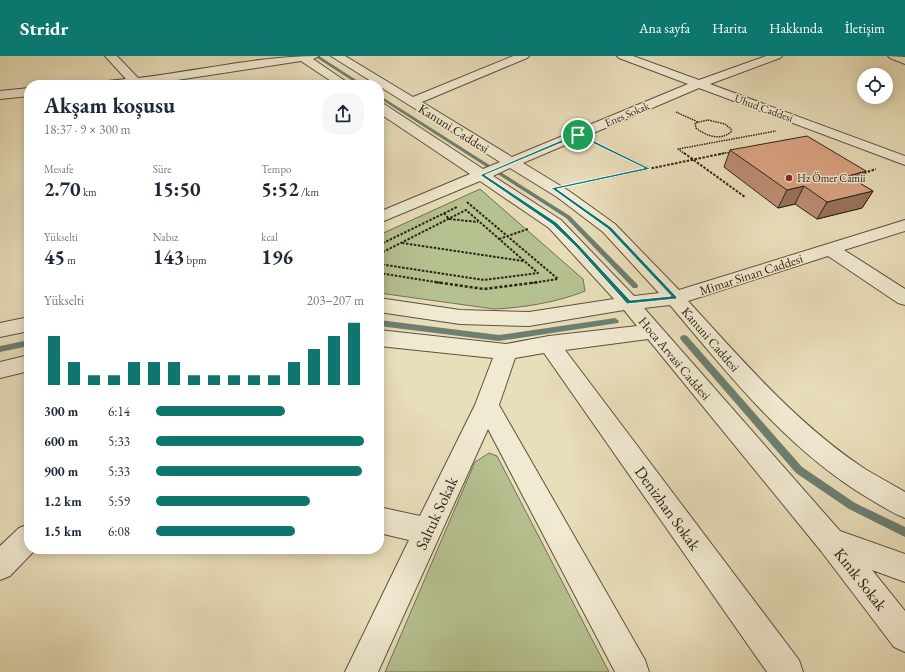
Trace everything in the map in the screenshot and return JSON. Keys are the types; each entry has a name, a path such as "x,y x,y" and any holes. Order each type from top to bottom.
{"street":[{"path":"111,56 134,80"},
{"name":"Kanuni Caddesi","path":"337,56 376,80"},
{"path":"412,102 523,56"},
{"name":"Uhud Caddesi","path":"623,56 905,161"},
{"name":"Enes Sokak","path":"384,216 699,84 776,56"},
{"path":"894,56 905,61"},
{"path":"156,80 306,57 338,80"},
{"name":"Kanuni Caddesi","path":"384,85 553,188 609,228 675,298 751,385 816,446 856,477 905,506"},
{"path":"0,95 24,93"},
{"name":"Hoca Arvasi Caddesi","path":"384,110 552,222 577,246 629,303 831,541 905,568"},
{"name":"Mimar Sinan Caddesi","path":"384,306 460,318 529,320 629,303 675,298 905,225"},
{"path":"830,249 905,298"},
{"path":"0,330 24,325"},
{"path":"384,339 506,352 549,344 652,330"},
{"name":"Denizhan Sokak","path":"549,344 787,672"},
{"name":"Saltuk Sokak","path":"361,672 487,405 506,352"},
{"path":"0,370 24,364"},
{"path":"487,405 633,672"},
{"path":"384,521 427,530"},
{"name":"Kınık Sokak","path":"831,541 905,636"},
{"path":"0,566 24,542"}],"path":[{"path":"726,136 730,134 731,129 720,122 703,120 694,126 703,133 714,136 726,136 732,139"},
{"path":"745,197 678,149 809,125"},
{"path":"578,135 649,169"},
{"path":"553,188 731,152"},
{"path":"861,174 883,168"},
{"path":"427,198 449,219 480,223"},
{"path":"384,243 468,201 558,279 484,289 384,274"},
{"path":"384,252 466,210 538,273 484,280 384,265"},
{"path":"499,239 552,222"},
{"path":"401,243 525,262"}],"green space":[{"path":"480,189 583,279 585,291 540,304 494,309 384,294 384,233"},
{"path":"489,453 497,456 609,672 385,672 475,462"}],"building":[{"path":"807,136 866,171 848,176 873,191 827,202 804,186 787,190 730,150"}],"waterway":[{"path":"316,56 354,80"},
{"path":"384,99 568,217 635,286"},
{"path":"384,324 499,338 615,321"},
{"path":"684,338 799,470 852,506 905,532"},
{"path":"0,349 24,344"}],"place":[{"name":"Hz Ömer Camii","path":"789,178"}],"route":[{"path":"578,135 649,169 553,188 609,228 675,298 629,303 555,224 482,175 578,135"}]}
